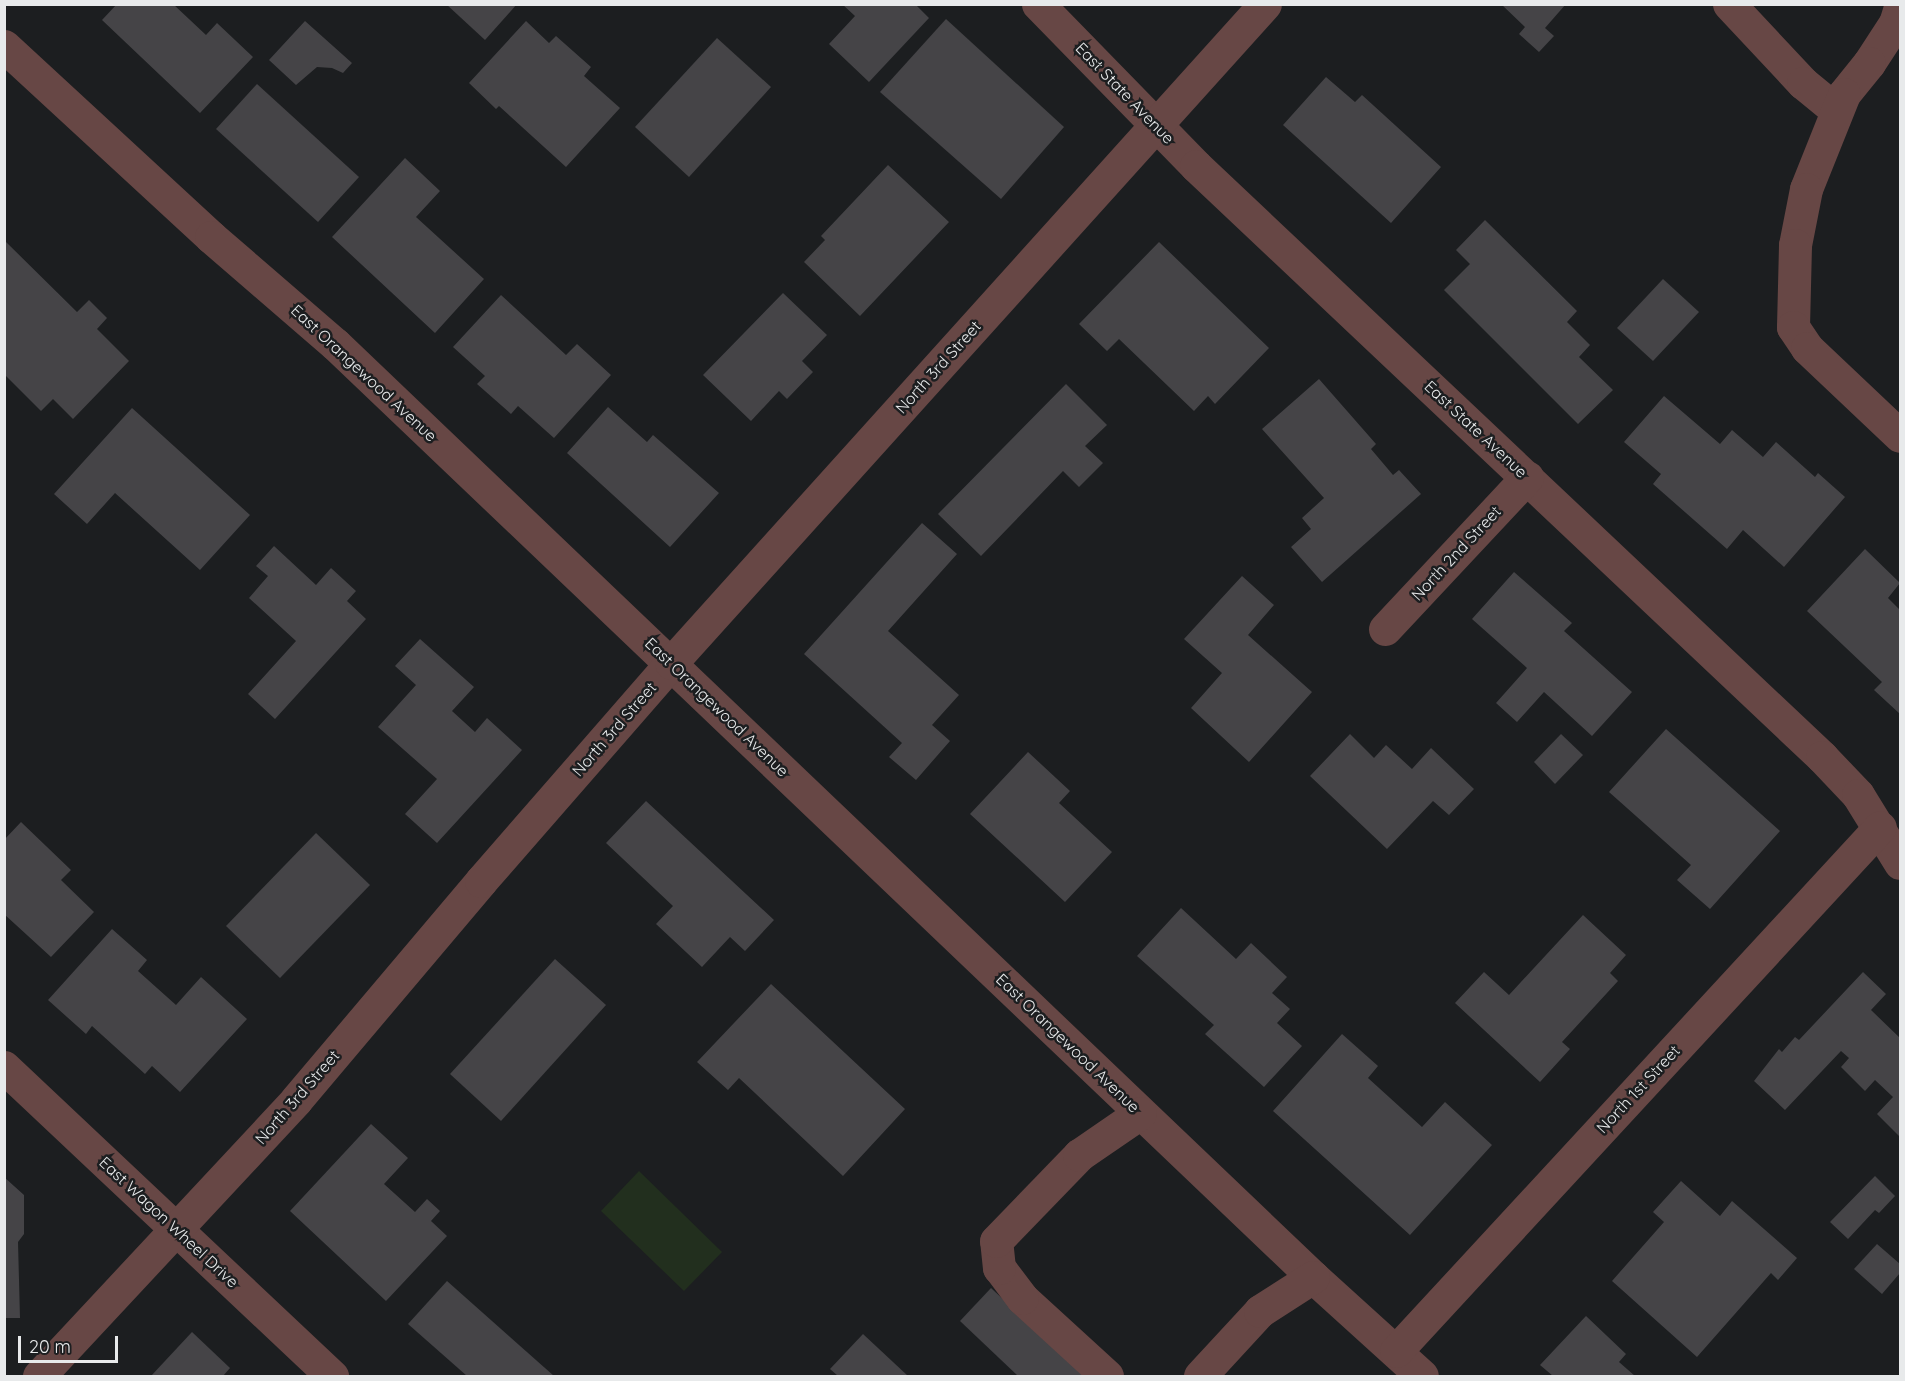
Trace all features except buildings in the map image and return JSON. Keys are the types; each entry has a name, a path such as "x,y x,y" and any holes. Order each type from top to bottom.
{"street":[{"name":"East State Avenue","path":"1038,4 1196,166 1822,757 1858,795 1880,826 1900,864"},
{"name":"North 3rd Street","path":"39,1377 296,1100 481,881 671,663 1265,4"},
{"path":"1729,4 1803,83 1836,110"},
{"path":"1900,7 1895,23 1869,63 1844,94 1806,189 1795,245 1794,327 1807,348 1900,436"},
{"name":"East Orangewood Avenue","path":"4,46 211,237 335,344 1140,1113 1422,1377"},
{"name":"North 2nd Street","path":"1385,628 1527,477"},
{"name":"North 1st Street","path":"1396,1351 1880,826"},
{"name":"East Wagon Wheel Drive","path":"4,1067 332,1377"},
{"path":"1107,1377 1023,1298 999,1268 996,1241 1079,1155 1140,1113"},
{"path":"1200,1377 1260,1311 1313,1277"}],"green space":[{"path":"639,1171 722,1252 684,1291 601,1211"}]}
